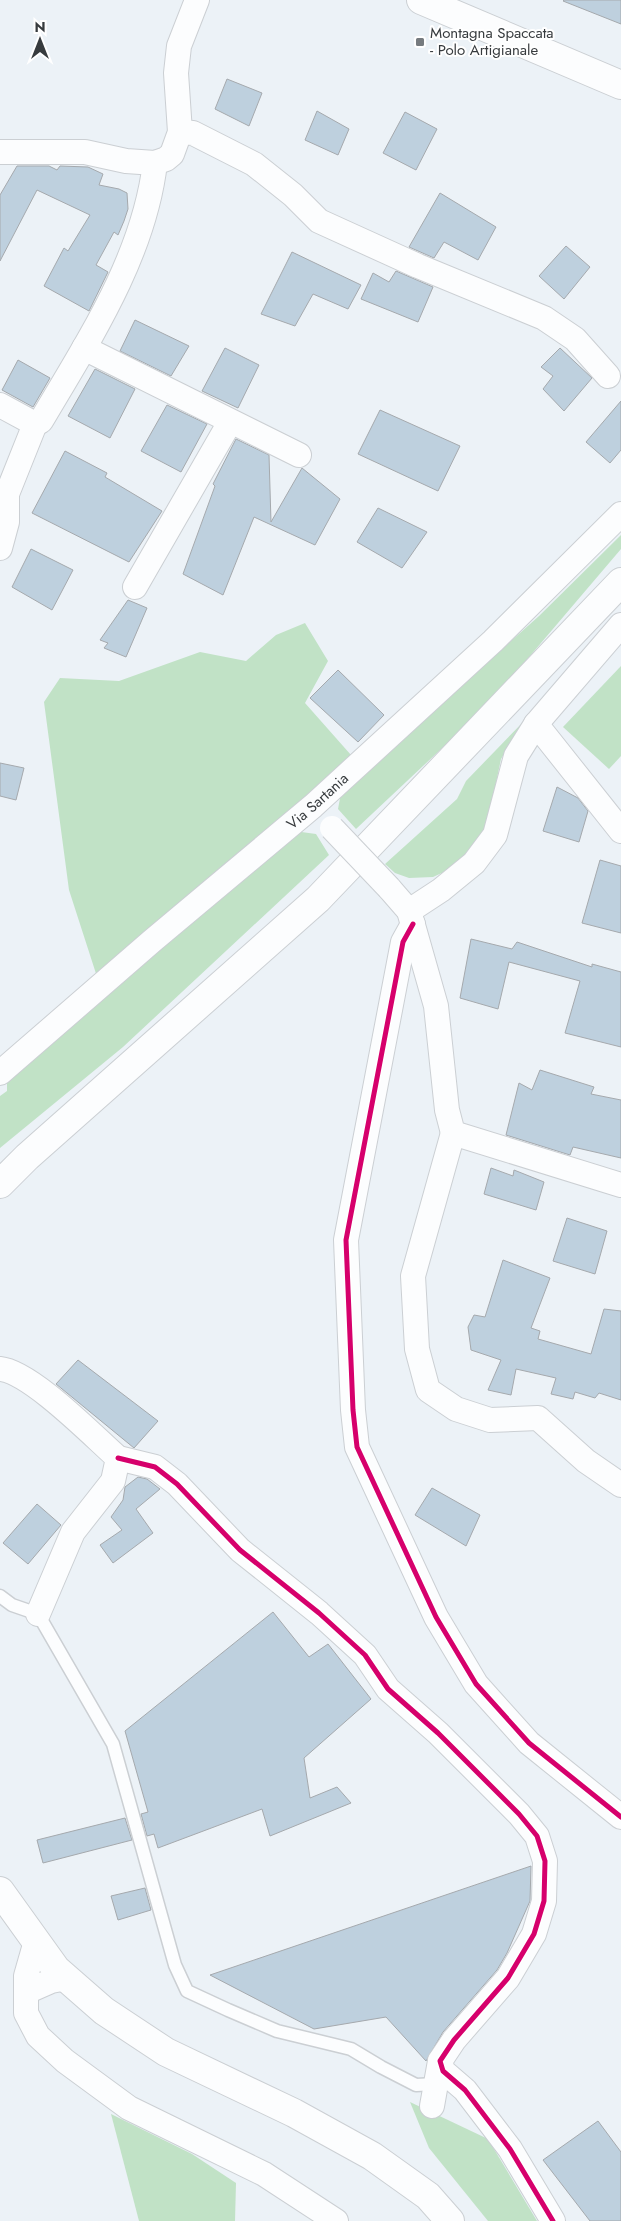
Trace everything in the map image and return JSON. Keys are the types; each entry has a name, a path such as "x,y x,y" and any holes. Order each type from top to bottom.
{"street":[{"path":"0,152 85,152 126,161 155,163 166,159 172,154 180,132 176,73 179,46 197,0"},
{"path":"421,0 621,86"},
{"path":"180,132 193,133 254,164 293,195 319,221 418,266 544,318 574,338 608,376"},
{"path":"0,548 7,522 7,494 35,424 41,421 84,348 134,250 151,195 155,163"},
{"path":"84,348 299,455"},
{"path":"0,405 35,424"},
{"path":"135,587 230,422"},
{"name":"Via Sartania","path":"0,1073 152,941 313,806 492,641 621,514"},
{"path":"0,1184 27,1157 318,899 621,582"},
{"path":"621,625 536,724 516,756 495,835 474,863 411,917 403,942 346,1240 353,1410 357,1447 436,1617 476,1684 529,1743 621,1817"},
{"path":"536,724 621,832"},
{"path":"313,806 389,888 411,917 436,1006 447,1110 453,1133 413,1276 417,1349 428,1390 456,1409 490,1420 538,1418 586,1461 621,1485"},
{"path":"453,1133 621,1185"},
{"path":"0,1370 7,1370 27,1379 118,1458 155,1467 178,1484 240,1550 319,1613 365,1655 388,1689 438,1733 537,1836 545,1861 544,1901 534,1934 508,1978 454,2040 436,2084"},
{"path":"38,1614 73,1532 113,1481 118,1458"},
{"path":"0,1891 56,1970 104,2011 166,2052 294,2113 372,2156 428,2196 450,2221"},
{"path":"36,1941 26,1976 26,2013 38,2036 65,2061 129,2108 264,2174 336,2221"},
{"path":"26,1992 51,1981 67,1978"},
{"path":"436,2084 443,2071 465,2090 510,2149 553,2221"}],"lane":[{"path":"0,1596 12,1605 38,1614 113,1744 174,1965 187,1990 277,2032 351,2049 416,2085 436,2084"}],"green space":[{"path":"621,535 621,549 490,703 356,829 338,809 341,793 539,616"},
{"path":"305,623 328,661 305,703 351,755 100,986 69,890 44,702 60,678 119,681 200,652 246,661 276,635"},
{"path":"621,666 621,756 609,769 563,727"},
{"path":"525,720 501,759 487,826 455,867 433,877 409,878 395,873 385,864 457,799 466,781"},
{"path":"294,831 316,834 329,855 123,1047 0,1148 0,1096 7,1091 7,1083"},
{"path":"410,2102 488,2139 537,2221 488,2221 429,2148"},
{"path":"111,2114 192,2154 236,2183 235,2221 139,2221"}],"building":[{"path":"621,0 621,24 563,1"},
{"path":"227,79 262,93 249,126 215,109"},
{"path":"317,111 349,129 338,155 305,140"},
{"path":"405,112 437,129 416,170 383,153"},
{"path":"17,166 49,166 57,170 60,166 88,167 103,174 99,185 119,189 127,193 128,209 118,235 114,232 96,265 108,272 89,311 44,286 64,248 68,251 90,215 37,190 0,261 0,195"},
{"path":"440,193 496,227 478,260 444,242 434,258 409,247"},
{"path":"566,246 590,267 564,299 539,276"},
{"path":"292,252 361,285 348,309 313,294 295,326 261,314"},
{"path":"396,271 433,287 418,322 361,299 373,273 389,282"},
{"path":"135,320 189,346 171,376 120,351"},
{"path":"225,348 259,365 238,408 202,391"},
{"path":"560,348 592,378 564,411 543,389 553,376 541,367"},
{"path":"18,360 50,378 33,407 2,390"},
{"path":"95,369 135,389 110,438 68,416"},
{"path":"621,401 621,450 610,463 586,442"},
{"path":"167,405 207,424 181,472 141,451"},
{"path":"380,410 460,446 438,491 358,454"},
{"path":"236,439 269,455 271,522 302,468 340,499 315,545 254,517 223,595 183,574 215,486 213,484"},
{"path":"65,451 107,473 105,477 162,511 129,562 32,513"},
{"path":"378,508 427,532 402,568 357,542"},
{"path":"31,549 73,570 52,610 12,587"},
{"path":"128,600 147,608 126,657 104,648 108,643 100,640"},
{"path":"338,670 384,715 358,742 310,698"},
{"path":"0,763 24,768 16,800 0,796"},
{"path":"557,787 578,798 588,811 579,842 543,831"},
{"path":"600,860 621,866 621,933 582,923"},
{"path":"471,939 512,949 517,942 592,967 592,964 621,972 621,1047 565,1033 580,981 509,962 498,1009 460,998"},
{"path":"540,1070 594,1087 591,1094 621,1100 621,1158 573,1147 570,1155 506,1135 519,1083 532,1090"},
{"path":"491,1168 513,1176 514,1170 544,1182 536,1210 484,1194"},
{"path":"567,1218 607,1231 595,1274 553,1261"},
{"path":"503,1260 550,1278 531,1328 540,1331 538,1339 591,1354 604,1309 621,1311 621,1400 599,1393 595,1398 575,1392 573,1399 551,1394 556,1378 516,1369 511,1395 488,1390 501,1360 471,1350 468,1327 474,1315 485,1317"},
{"path":"78,1360 158,1421 134,1448 56,1384"},
{"path":"138,1477 147,1479 160,1489 136,1509 153,1533 113,1563 100,1545 122,1530 111,1517 123,1500 125,1487"},
{"path":"432,1488 480,1515 466,1546 415,1515"},
{"path":"37,1504 61,1525 28,1564 3,1543"},
{"path":"273,1612 309,1657 328,1644 371,1699 304,1758 310,1798 337,1787 351,1803 270,1836 262,1809 158,1848 154,1834 147,1836 141,1814 148,1812 125,1731"},
{"path":"125,1818 132,1840 43,1863 37,1840"},
{"path":"531,1866 530,1901 507,1953 497,1970 443,2032 426,2061 386,2017 314,2029 210,1975"},
{"path":"145,1888 151,1910 118,1920 111,1896"},
{"path":"598,2121 621,2152 621,2221 590,2221 543,2160"}],"cycle path":[{"path":"413,924 403,942 346,1240 353,1410 357,1447 436,1617 476,1684 529,1743 621,1817"},
{"path":"118,1458 155,1467 177,1484 240,1550 319,1613 365,1655 388,1689 438,1733 519,1814 537,1836 545,1861 544,1901 534,1934 508,1978 454,2040 440,2061 443,2071 465,2090 510,2149 553,2221"}],"place":[{"name":"Montagna Spaccata - Polo Artigianale","path":"420,42"}]}
